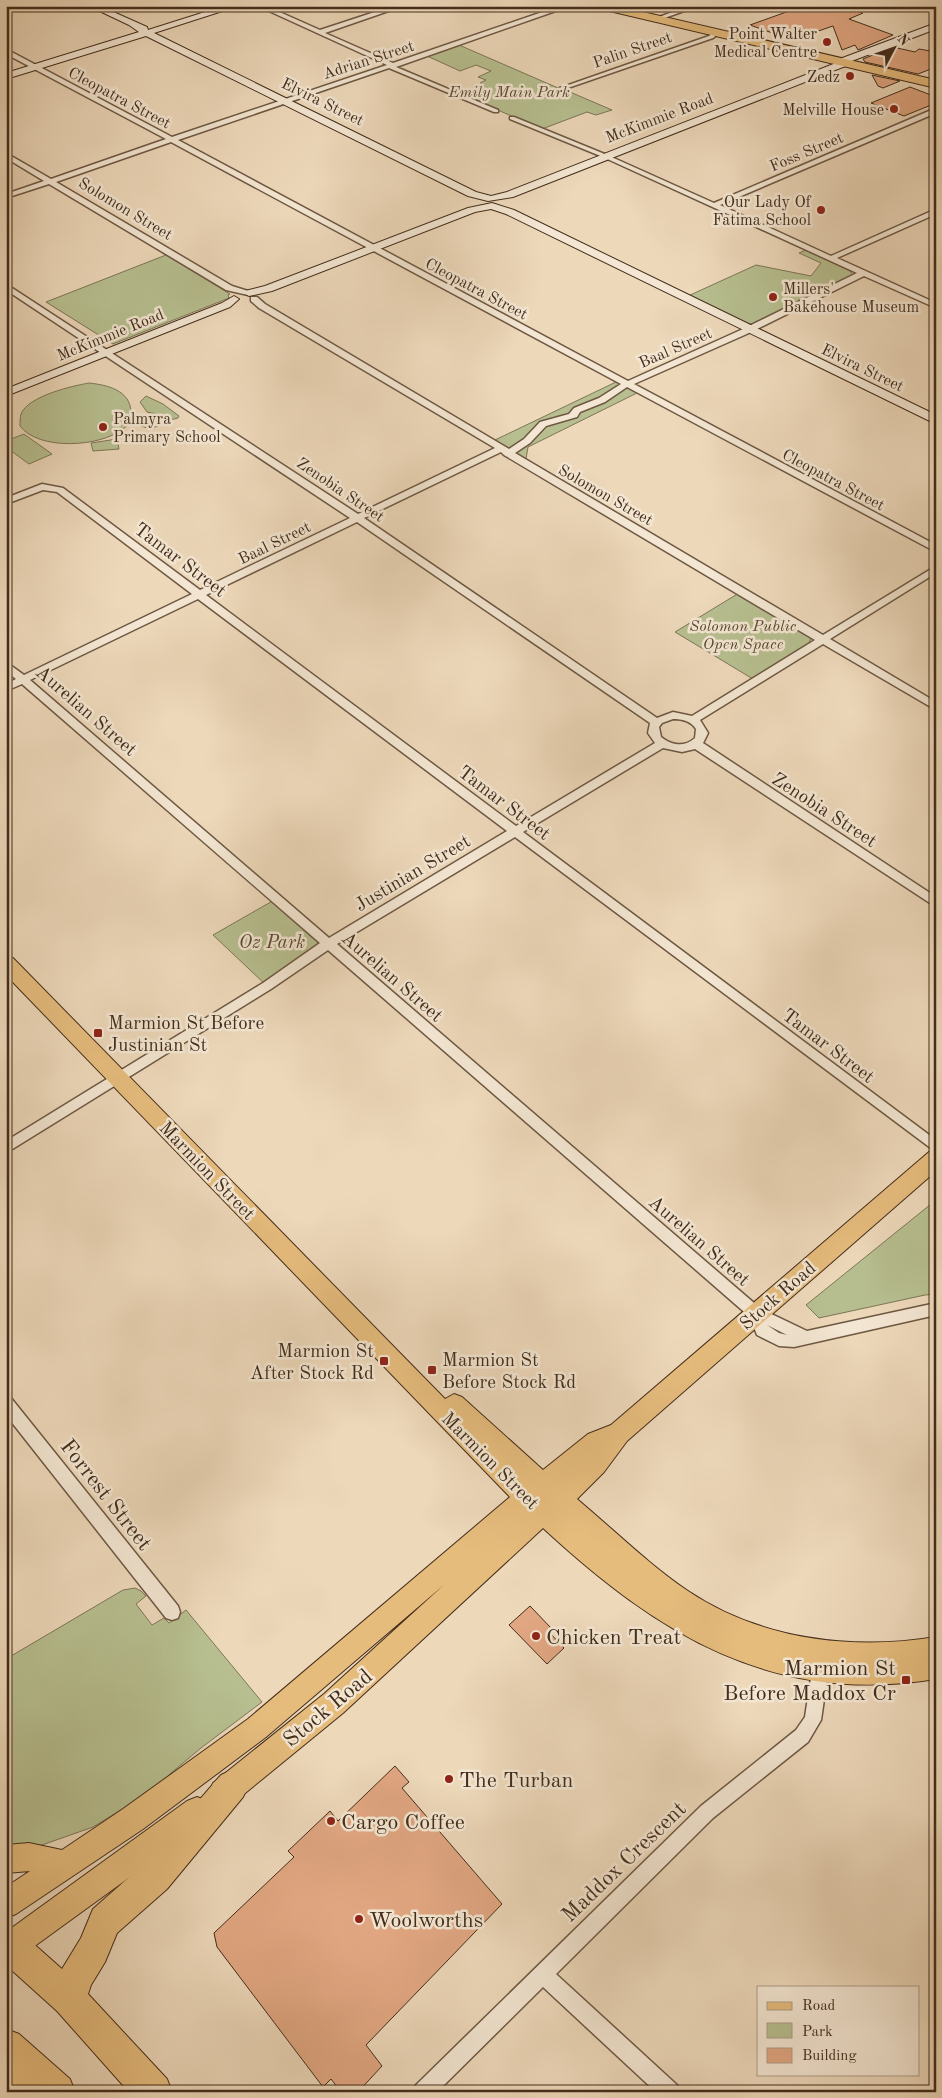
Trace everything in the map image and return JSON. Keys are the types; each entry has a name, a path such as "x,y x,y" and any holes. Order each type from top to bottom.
{"highway":[{"path":"601,6 843,62 861,61 936,84"},
{"path":"69,1999 76,1977 93,1950 105,1921 155,1876 232,1786"},
{"path":"8,1946 69,1999 154,2092"},
{"path":"6,2047 57,2092"},
{"path":"6,2074 32,2092"}],"main road":[{"name":"Elvira Street","path":"93,6 720,315 723,319 749,330 765,340 776,342 936,420"},
{"path":"146,32 227,6"},
{"path":"6,74 234,6"},
{"path":"861,61 936,26"},
{"path":"821,71 829,65 826,58"},
{"name":"McKimmie Road","path":"6,394 244,298 472,210 821,71 831,69 843,62"},
{"name":"Marmion Street","path":"6,948 123,1076"},
{"name":"Marmion Street","path":"6,963 123,1076 543,1499 636,1590 677,1618 702,1631 764,1655 821,1660 897,1656 936,1650"},
{"name":"Stock Road","path":"6,1904 63,1864 133,1819 257,1728 543,1499 607,1454 619,1433 936,1158"},
{"name":"Stock Road","path":"8,1946 232,1786 343,1695 543,1499"},
{"name":"Marmion Street","path":"821,1660 865,1672 898,1672 936,1666"},
{"path":"6,1859 28,1858 63,1864"}],"street":[{"path":"262,6 394,66 392,68 496,111"},
{"path":"321,32 400,6"},
{"name":"Adrian Street","path":"6,196 567,6"},
{"path":"657,19 694,6"},
{"name":"Palin Street","path":"557,90 711,37 716,33"},
{"name":"Cleopatra Street","path":"6,51 936,549"},
{"name":"Foss Street","path":"715,205 936,110"},
{"path":"512,118 605,156 936,306"},
{"name":"Solomon Street","path":"6,155 936,707"},
{"path":"832,258 936,211"},
{"name":"Baal Street","path":"6,688 357,518 527,441 540,426 570,418 583,406 602,400 628,384 749,330 864,273"},
{"name":"Zenobia Street","path":"6,286 357,518 656,722"},
{"name":"Tamar Street","path":"6,501 32,490 52,487 60,490 936,1147"},
{"path":"694,720 936,569"},
{"name":"Aurelian Street","path":"6,665 756,1313"},
{"path":"677,716 694,720 702,730 702,737 696,744 678,748 661,744 652,732 656,722 662,718 677,716"},
{"name":"Justinian Street","path":"6,1148 267,986 328,944 661,744"},
{"name":"Zenobia Street","path":"696,744 936,903"},
{"path":"756,1313 762,1331 780,1340 794,1342 806,1337 936,1309"},
{"name":"Forrest Street","path":"6,1403 172,1612"},
{"name":"Maddox Crescent","path":"423,2092 707,1812 802,1736 813,1720 821,1660"},
{"path":"542,1974 670,2092"}],"green space":[{"name":"Emily Main Park","path":"459,45 558,88 553,90 563,94 570,92 612,110 596,115 587,112 542,129 465,96 485,86 480,83 486,80 478,77 491,71 476,65 460,71 427,56"},
{"path":"806,250 850,271 853,275 824,290 817,287 802,295 808,298 752,324 747,324 688,296 756,265 811,276 821,263 799,253"},
{"path":"166,255 230,294 228,295 229,298 113,344 46,302"},
{"path":"616,382 637,393 528,447 526,459 495,440"},
{"path":"89,383 110,387 117,390 127,399 130,405 131,418 125,427 113,435 100,440 70,444 41,440 29,434 20,426 21,414 32,402 51,393"},
{"path":"146,396 163,404 179,416 178,418 170,420 162,415 147,412 140,402"},
{"path":"149,414 160,416 164,421 159,426 152,428 138,424 140,418"},
{"path":"24,434 52,454 29,464 6,447 6,441"},
{"path":"117,439 119,449 93,451 91,443"},
{"name":"Solomon Public Open Space","path":"739,593 811,637 809,644 753,679 675,632"},
{"name":"Oz Park","path":"276,899 328,944 267,986 213,935"},
{"path":"936,1200 936,1294 819,1318 806,1305"},
{"path":"135,1588 146,1596 136,1604 152,1625 164,1618 169,1623 186,1610 262,1702 201,1748 171,1773 157,1788 93,1827 42,1845 6,1849 6,1659 123,1590"}],"building":[{"path":"803,6 843,6 863,13 849,19 893,35 858,50 855,45 842,50 833,26 792,40 750,25"},
{"path":"893,47 915,52 919,49 936,52 936,67 918,74 865,62 863,59"},
{"path":"872,75 900,81 883,88 878,86"},
{"path":"910,87 936,97 936,103 904,116 871,103"},
{"name":"Chicken Treat","path":"530,1606 551,1628 548,1631 564,1648 547,1664 509,1625"},
{"name":"Woolworths","path":"395,1766 409,1782 402,1788 502,1904 366,2045 382,2066 358,2092 341,2092 331,2079 323,2087 217,1947 214,1933 294,1857 288,1851 330,1811 338,1821"}],"place":[{"name":"Point Walter Medical Centre","path":"827,42"},
{"name":"Zedz","path":"850,76"},
{"name":"Melville House","path":"894,109"},
{"name":"Our Lady Of Fatima School","path":"821,210"},
{"name":"Millers' Bakehouse Museum","path":"773,297"},
{"name":"Palmyra Primary School","path":"103,427"},
{"name":"Marmion St Before Justinian St","path":"98,1033"},
{"name":"Marmion St After Stock Rd","path":"384,1361"},
{"name":"Marmion St Before Stock Rd","path":"432,1370"},
{"name":"Chicken Treat","path":"536,1636"},
{"name":"Marmion St Before Maddox Cr","path":"906,1680"},
{"name":"The Turban","path":"449,1779"},
{"name":"Cargo Coffee","path":"331,1821"},
{"name":"Woolworths","path":"359,1919"}]}
